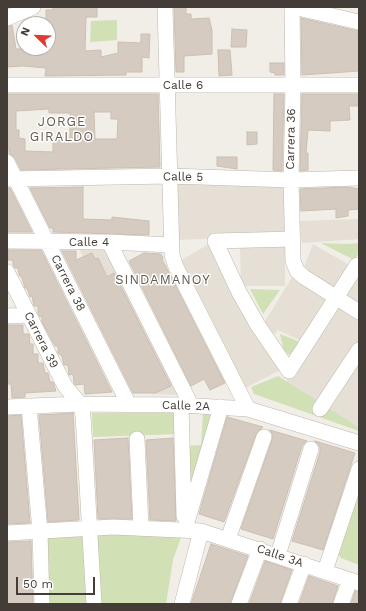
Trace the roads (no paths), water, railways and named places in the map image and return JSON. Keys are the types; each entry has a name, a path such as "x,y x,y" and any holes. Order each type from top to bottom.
{"street":[{"path":"7,18 33,7"},
{"path":"165,7 166,85 172,245 176,267 248,409"},
{"path":"292,7 354,17"},
{"name":"Carrera 36","path":"292,7 293,85 290,180 293,261 297,271 304,277 336,296"},
{"name":"Calle 6","path":"7,85 359,85"},
{"name":"Carrera 38","path":"7,162 11,179 48,242 129,405"},
{"name":"Calle 5","path":"11,179 170,176 290,180 359,178"},
{"path":"293,239 215,241 257,324 289,371 357,265"},
{"name":"Calle 4","path":"7,241 109,242 172,245"},
{"path":"109,242 186,405 185,529"},
{"name":"Carrera 39","path":"7,272 65,386 80,404"},
{"path":"336,296 359,312"},
{"path":"7,316 28,315"},
{"path":"320,409 359,350"},
{"name":"Calle 2A","path":"9,402 30,406 80,404 186,405 248,409 359,443"},
{"path":"80,404 84,425 91,528 94,604"},
{"path":"30,406 40,531 42,604"},
{"path":"185,529 221,407"},
{"path":"228,539 264,437"},
{"path":"137,439 141,527"},
{"path":"278,556 311,449"},
{"path":"326,571 359,469"},
{"name":"Calle 3A","path":"7,533 91,528 141,527 201,531 355,581"},
{"path":"182,604 201,531"},
{"path":"239,604 260,549"},
{"path":"289,604 304,564"},
{"path":"341,604 355,581"}],"district":[{"name":"JORGE GIRALDO","path":"62,130"},
{"name":"SINDAMANOY","path":"163,280"}]}
